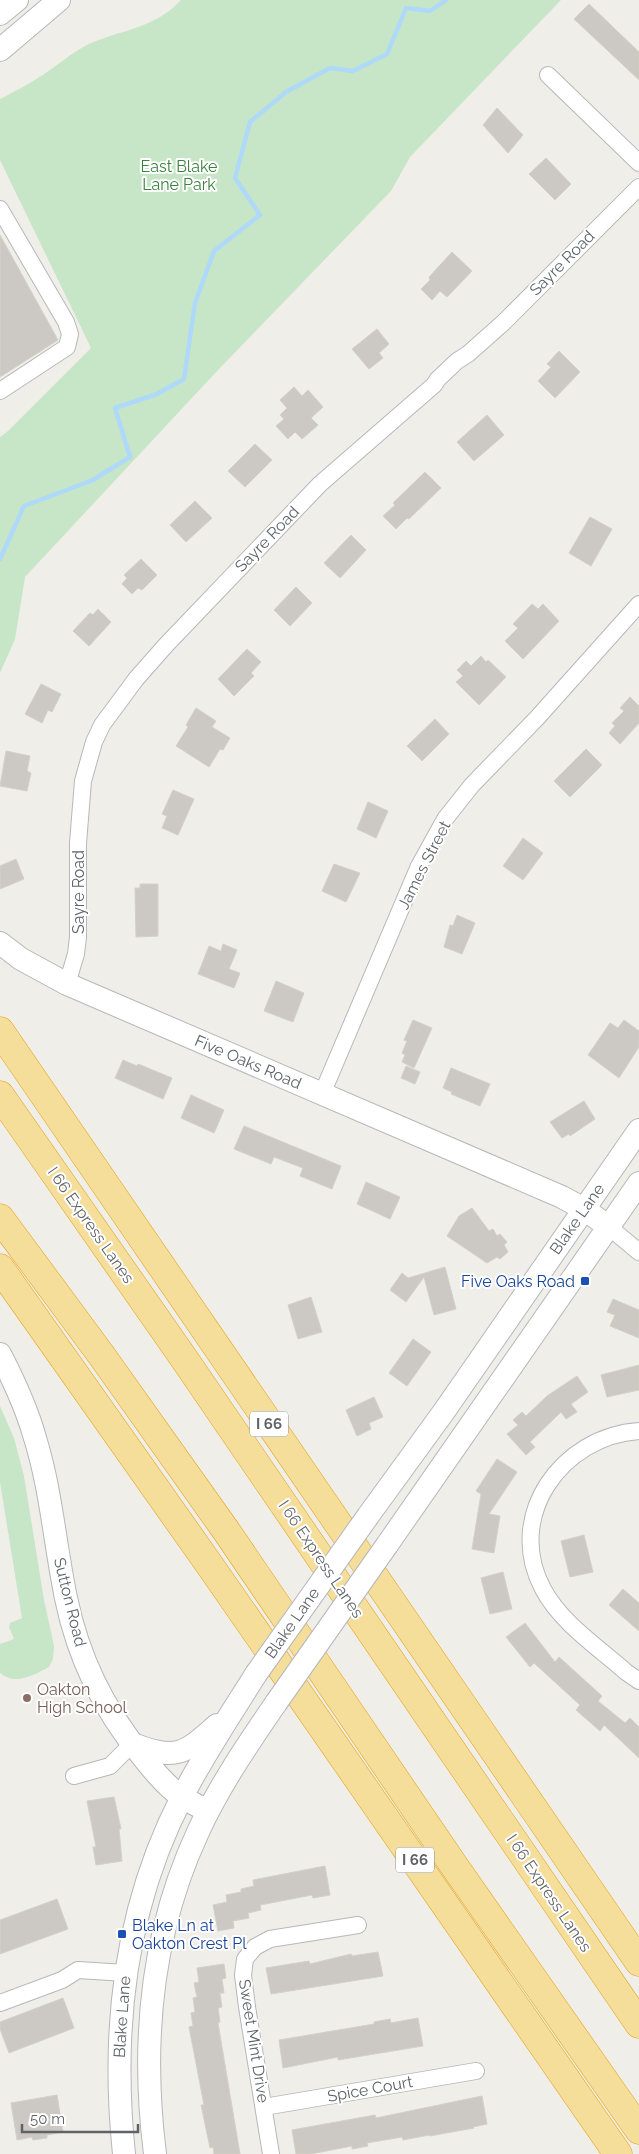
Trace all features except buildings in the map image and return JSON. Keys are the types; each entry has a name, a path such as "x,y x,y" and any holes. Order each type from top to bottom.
{"highway":[{"name":"I 66","path":"0,1031 639,1962"},
{"name":"I 66 Express Lanes","path":"0,1095 185,1360 639,2024"},
{"path":"0,1218 102,1356 227,1532 455,1867 639,2130"},
{"name":"I 66","path":"0,1268 217,1575 618,2154"}],"main road":[{"path":"0,14 17,0"},
{"path":"0,50 59,0"},
{"name":"Five Oaks Road","path":"0,943 21,959 67,984 554,1193 584,1209 609,1227"},
{"name":"Blake Lane","path":"124,2154 118,2076 125,1973 138,1914 151,1870 182,1797 256,1674 434,1425 639,1130"},
{"name":"Blake Lane","path":"155,2154 151,2121 148,2039 157,1959 165,1926 197,1833 229,1774 276,1703 639,1183"},
{"name":"Sutton Road","path":"0,1354 17,1387 36,1438 43,1467 66,1598 79,1645 106,1706 132,1744 163,1780 182,1797 208,1811"},
{"path":"132,1744 160,1754 184,1751 206,1735 233,1710"}],"street":[{"path":"548,75 639,163"},
{"name":"Sayre Road","path":"67,984 76,954 78,937 78,844 83,781 94,742 113,707 166,645 320,484 434,385 457,361 468,354 503,323 639,187"},
{"path":"0,210 66,322 70,334 67,347 0,392"},
{"name":"James Street","path":"322,1094 419,866 445,819 472,785 537,718 639,604"},
{"name":"Five Oaks Road","path":"609,1227 639,1252"},
{"path":"639,1431 600,1439 585,1446 565,1462 554,1474 540,1498 532,1525 532,1547 539,1580 556,1608 626,1672 639,1680"},
{"path":"74,1776 110,1766 132,1744"},
{"name":"Sweet Mint Drive","path":"271,2154 247,2007 243,1975 245,1959 254,1947 270,1939 358,1925"},
{"path":"0,2003 62,1980 78,1970 125,1973"},
{"name":"Spice Court","path":"264,2107 476,2070"}],"green space":[{"name":"East Blake Lane Park","path":"181,0 561,0 410,157 391,191 218,370 25,577 15,639 0,673 0,437 91,348 0,160 0,99 36,79 85,46 148,23 170,10"},
{"path":"0,1406 14,1438 24,1476 44,1600 54,1646 53,1659 49,1667 31,1676 18,1679 6,1677 0,1673 0,1644 14,1639 9,1627 10,1623 22,1618 0,1482"}],"waterway":[{"path":"0,559 24,506 93,480 130,457 115,408 157,394 184,379 195,303 214,251 260,215 235,178 250,122 286,92 330,68 353,71 387,54 406,8 430,11 446,0"}],"place":[{"name":"Five Oaks Road","path":"585,1281"},
{"name":"Oakton High School","path":"27,1698"},
{"name":"Blake Ln at Oakton Crest Pl","path":"122,1934"}]}
